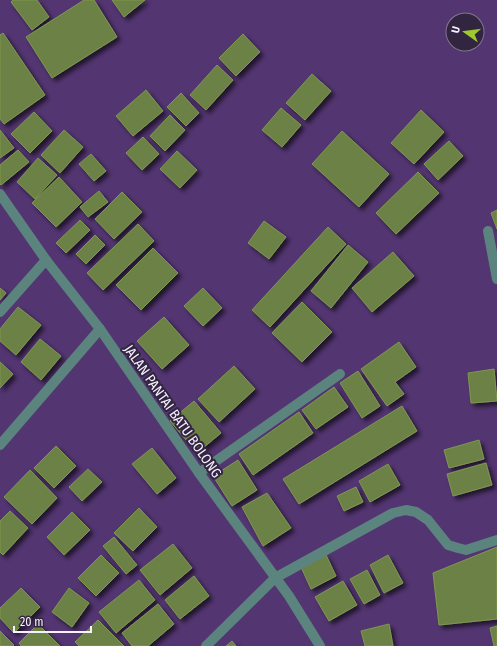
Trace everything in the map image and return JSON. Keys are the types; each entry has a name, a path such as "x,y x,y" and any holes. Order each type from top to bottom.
{"street":[{"name":"JALAN PANTAI BATU BOLONG","path":"0,194 46,260 100,329 199,473 289,596 320,646"},
{"path":"488,231 497,279"},
{"path":"0,312 46,260"},
{"path":"0,445 100,329"},
{"path":"199,473 340,374"},
{"path":"206,646 275,578 393,514 406,510 416,512 428,520 448,545 466,550 497,540"}],"building":[{"path":"13,0 37,0 49,17 32,30 11,2"},
{"path":"84,0 94,0 117,37 52,78 26,37"},
{"path":"112,0 145,0 124,17"},
{"path":"3,33 45,95 4,124 0,119 0,35"},
{"path":"243,34 260,52 236,76 219,58"},
{"path":"217,65 233,80 206,110 190,95"},
{"path":"312,74 331,91 305,120 286,103"},
{"path":"146,90 163,111 133,136 116,116"},
{"path":"181,93 199,113 186,126 167,107"},
{"path":"281,108 301,125 282,147 262,130"},
{"path":"421,110 444,132 414,164 391,143"},
{"path":"34,112 52,131 30,153 11,134"},
{"path":"170,115 185,130 165,151 150,136"},
{"path":"0,130 14,148 0,158"},
{"path":"64,130 83,147 60,173 41,155"},
{"path":"342,131 389,174 359,207 312,164"},
{"path":"143,137 159,154 142,170 126,153"},
{"path":"449,141 463,156 438,180 424,164"},
{"path":"18,150 29,162 1,185 0,165"},
{"path":"177,151 197,170 180,188 160,169"},
{"path":"91,154 106,171 94,181 79,164"},
{"path":"38,158 57,175 35,199 17,182"},
{"path":"418,172 439,193 396,234 376,213"},
{"path":"59,177 82,202 56,227 32,203"},
{"path":"99,191 108,202 88,217 80,207"},
{"path":"122,192 142,212 114,239 95,219"},
{"path":"497,210 497,229 491,213"},
{"path":"80,220 90,230 66,253 56,243"},
{"path":"264,221 286,237 269,259 248,243"},
{"path":"138,224 154,241 103,290 87,273"},
{"path":"328,227 346,244 270,327 252,310"},
{"path":"95,235 105,245 86,264 76,254"},
{"path":"348,245 368,262 331,308 311,291"},
{"path":"153,248 178,273 141,310 116,285"},
{"path":"393,252 414,276 372,312 352,288"},
{"path":"0,288 6,293 0,300"},
{"path":"203,288 222,308 203,326 184,306"},
{"path":"302,302 332,332 302,362 272,333"},
{"path":"18,307 41,325 16,355 0,341 0,329"},
{"path":"164,317 189,345 162,369 137,341"},
{"path":"40,339 61,356 41,380 21,362"},
{"path":"399,342 416,367 395,382 404,394 387,406 361,369"},
{"path":"0,362 13,374 0,388"},
{"path":"234,366 255,389 219,422 198,399"},
{"path":"494,369 497,401 471,403 468,373"},
{"path":"358,371 380,406 362,418 340,383"},
{"path":"334,387 348,407 316,429 302,410"},
{"path":"194,401 221,433 197,453 170,421"},
{"path":"402,406 417,431 299,504 283,479"},
{"path":"299,412 313,433 253,475 239,454"},
{"path":"479,440 484,459 449,468 444,450"},
{"path":"56,446 76,466 54,488 34,468"},
{"path":"152,448 176,478 157,494 132,464"},
{"path":"238,460 257,490 232,506 213,476"},
{"path":"486,463 492,485 453,496 447,474"},
{"path":"388,464 400,485 370,502 359,481"},
{"path":"88,469 102,482 82,501 69,487"},
{"path":"30,470 57,498 32,524 4,497"},
{"path":"356,487 363,502 344,511 337,496"},
{"path":"267,493 291,528 263,546 242,507"},
{"path":"139,508 157,527 133,551 114,533"},
{"path":"10,511 28,528 3,555 0,552 0,521"},
{"path":"72,512 90,530 64,555 47,537"},
{"path":"114,537 137,565 126,574 103,546"},
{"path":"173,544 192,568 160,595 140,570"},
{"path":"497,547 497,619 439,625 433,573"},
{"path":"101,555 119,573 96,596 78,578"},
{"path":"326,555 336,576 311,589 301,567"},
{"path":"388,555 403,583 384,593 370,565"},
{"path":"367,570 380,595 364,604 350,579"},
{"path":"194,576 209,596 180,619 165,600"},
{"path":"139,580 155,600 116,633 99,612"},
{"path":"343,581 357,605 329,621 315,597"},
{"path":"21,588 40,607 14,633 0,618 0,608"},
{"path":"69,588 89,603 72,627 52,612"},
{"path":"158,604 174,624 148,646 132,646 122,633"},
{"path":"98,620 124,646 79,646 75,642"},
{"path":"38,624 60,646 21,646 19,643"},
{"path":"389,624 393,646 365,646 361,631"},
{"path":"497,626 497,646 494,646 490,628"},
{"path":"0,631 14,645 13,646 0,646"},
{"path":"232,641 236,646 226,646"}]}
